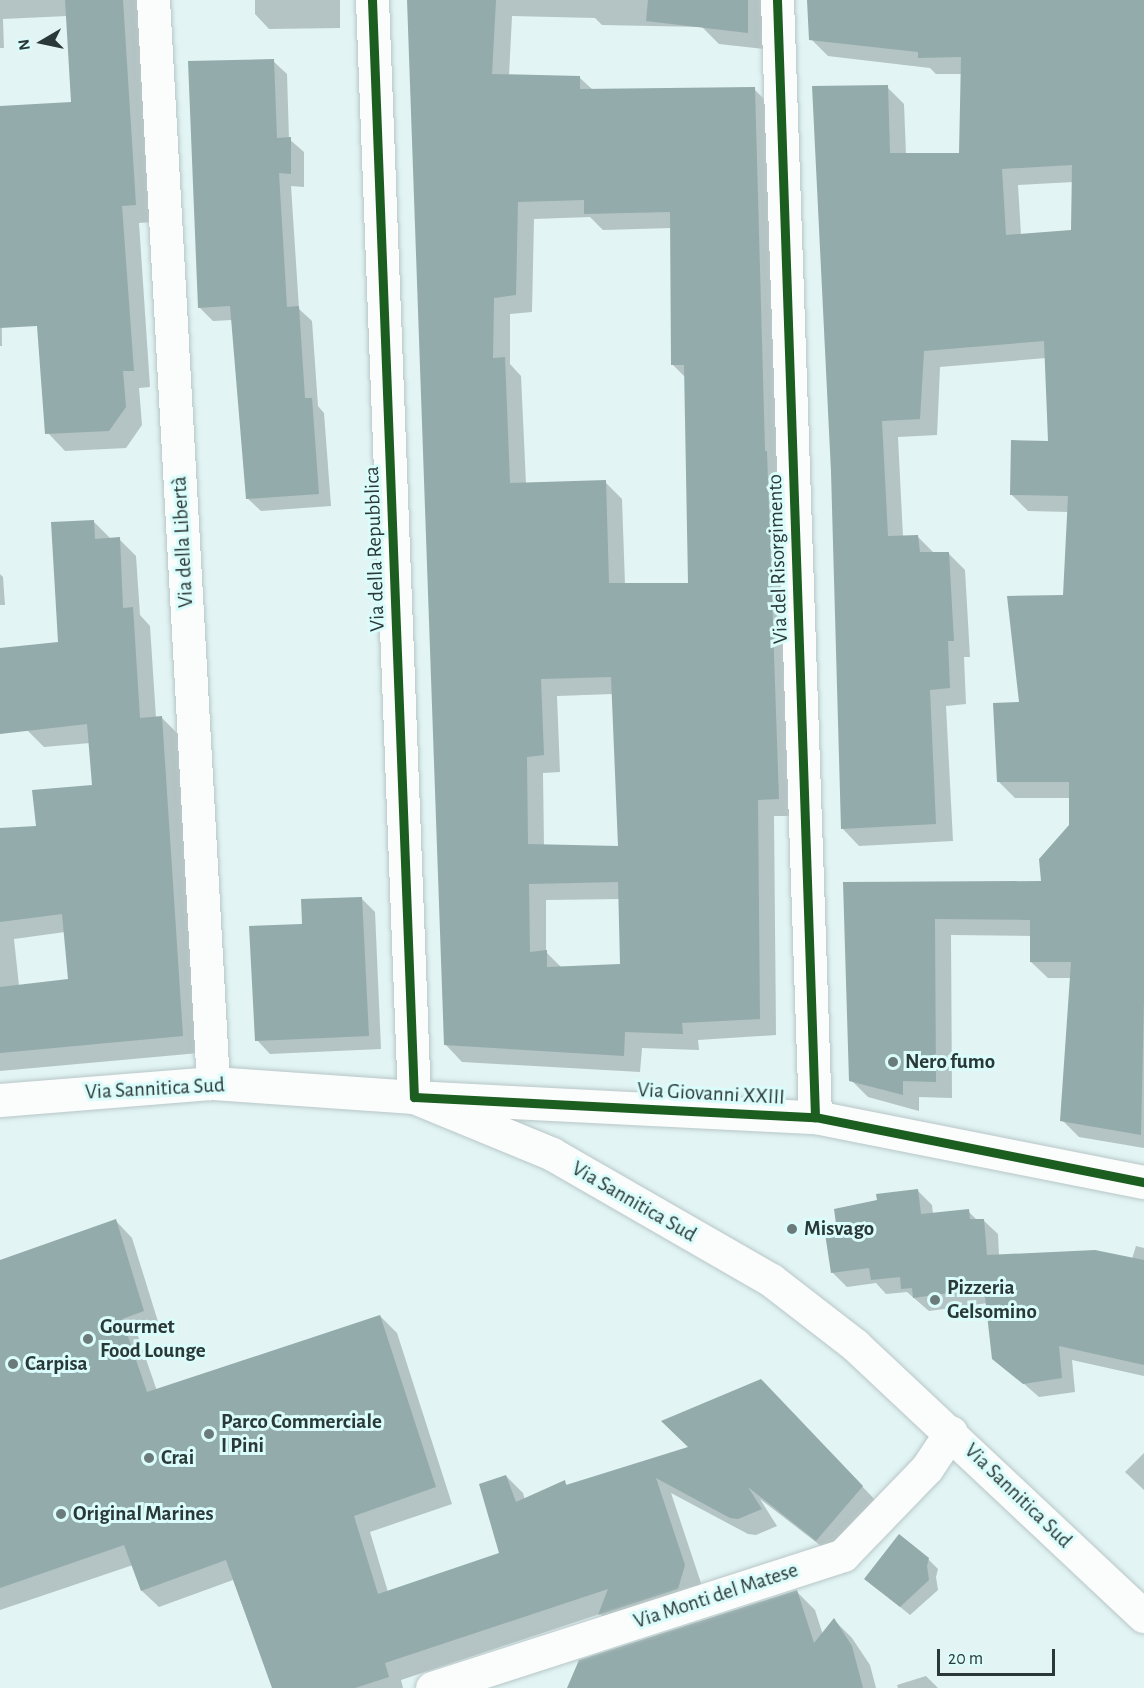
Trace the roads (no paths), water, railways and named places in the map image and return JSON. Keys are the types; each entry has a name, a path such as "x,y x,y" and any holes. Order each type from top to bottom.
{"street":[{"name":"Via della Libertà","path":"153,0 213,1083"},
{"name":"Via della Repubblica","path":"372,0 414,1097"},
{"name":"Via del Risorgimento","path":"777,0 815,1117"},
{"name":"Via Sannitica Sud","path":"0,1100 213,1083 414,1097 552,1154 771,1280 855,1345 951,1432 1144,1616"},
{"name":"Via Giovanni XXIII","path":"414,1097 815,1117 1144,1182"},
{"name":"Via Monti del Matese","path":"432,1688 843,1555 927,1468 951,1432"}],"place":[{"name":"Nero fumo","path":"893,1062"},
{"name":"Misvago","path":"792,1229"},
{"name":"Pizzeria Gelsomino","path":"935,1300"},
{"name":"Gourmet Food Lounge","path":"88,1339"},
{"name":"Carpisa","path":"13,1364"},
{"name":"Parco Commerciale I Pini","path":"209,1434"},
{"name":"Crai","path":"149,1458"},
{"name":"Original Marines","path":"61,1514"}]}
